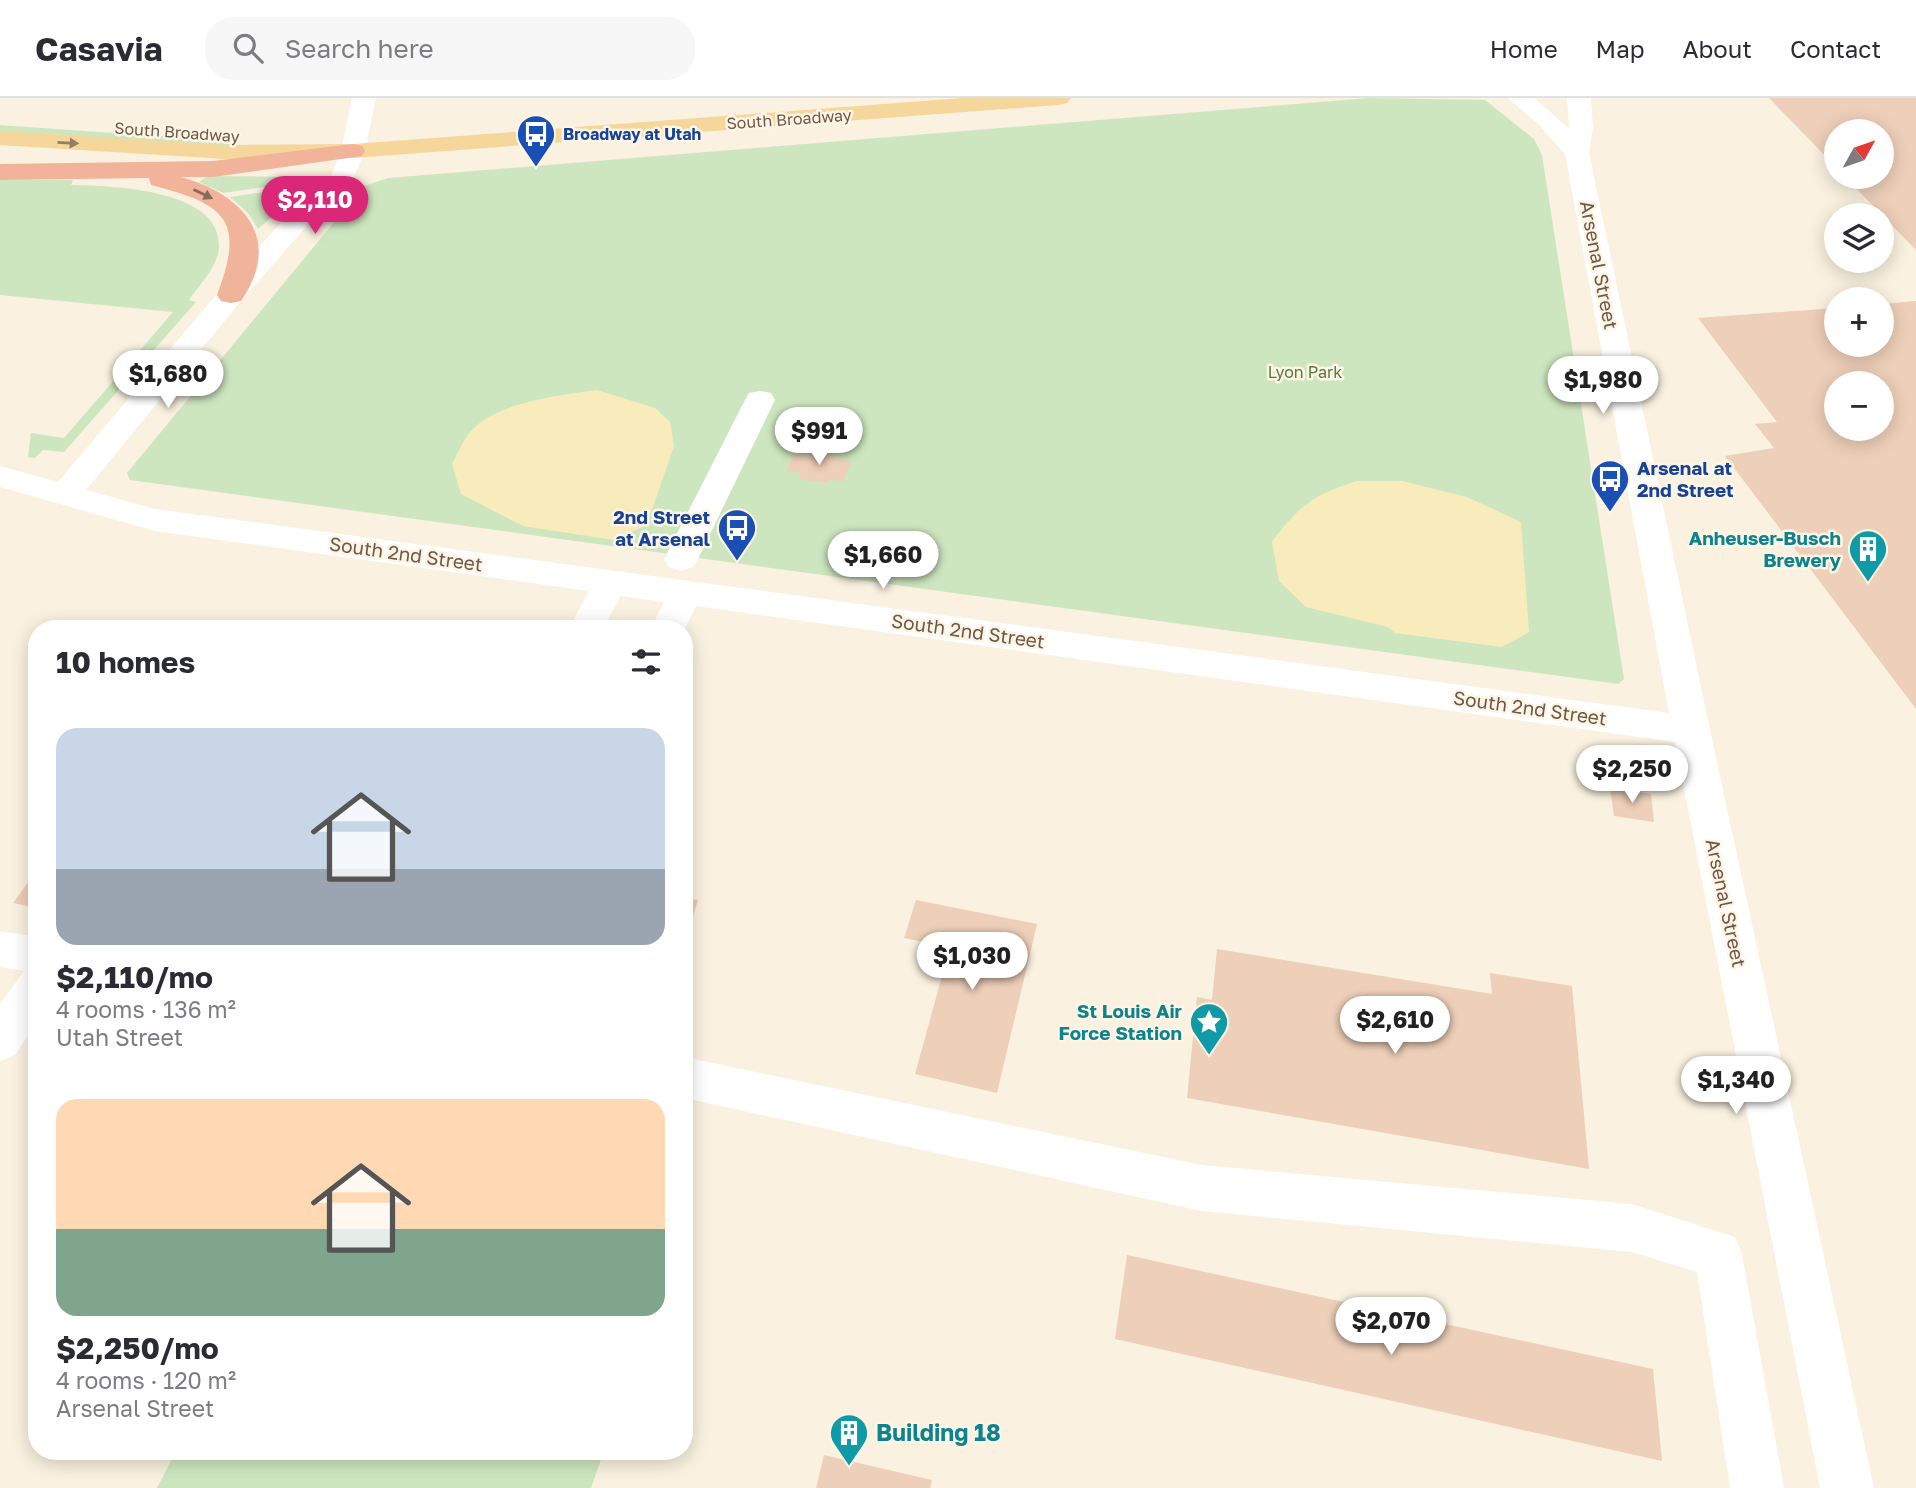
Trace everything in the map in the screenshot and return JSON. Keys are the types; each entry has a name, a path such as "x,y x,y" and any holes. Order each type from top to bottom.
{"highway":[{"path":"0,172 113,172 254,166 353,151"},
{"path":"113,172 176,183 198,191 226,208 245,237 243,257 231,295"}],"main road":[{"name":"South Broadway","path":"0,138 225,152 353,151 889,105 1059,98"},
{"name":"South Broadway","path":"0,120 236,136 353,151"}],"street":[{"path":"66,492 231,295 304,213 337,186 353,151 364,98"},
{"path":"1520,98 1547,119 1577,153"},
{"name":"Arsenal Street","path":"1579,98 1581,128 1577,153 1691,730 1847,1488"},
{"path":"670,620 683,576 760,400"},
{"name":"South 2nd Street","path":"0,476 66,492 155,520 611,582 683,576 1691,730"},
{"path":"590,620 611,582"},
{"path":"0,949 28,954"},
{"path":"0,1041 28,999"},
{"path":"693,1079 1202,1188 1632,1228 1718,1254 1758,1488"}],"green space":[{"name":"Lyon Park","path":"1369,98 1485,100 1534,139 1542,155 1624,679 1618,684 130,480 127,473 364,186 388,178"},
{"path":"0,125 234,143 229,147 0,133"},
{"path":"207,176 328,178 223,193 199,182"},
{"path":"0,180 73,180 71,185 134,189 159,194 182,201 201,211 214,225 219,244 213,267 189,300 196,302 64,452 43,450 35,458 28,457 31,433 64,438 173,312 0,295"},
{"path":"323,183 289,202 258,229 248,213 230,197"},
{"path":"171,1460 601,1460 591,1488 157,1488"}],"sand":[{"path":"597,390 655,408 670,422 674,446 652,510 642,527 614,540 523,526 461,494 452,464 469,433 483,420 531,401"},
{"path":"1357,481 1402,481 1467,497 1521,522 1529,632 1502,647 1395,633 1388,627 1306,607 1279,581 1272,542 1308,503 1329,491"}],"building":[{"path":"1769,98 1916,98 1916,250 1894,227 1894,203 1870,203 1857,189 1894,189 1894,119 1824,119 1824,155"},
{"name":"Anheuser-Busch Brewery","path":"1916,301 1916,709 1725,456 1774,448 1755,424 1777,422 1698,318 1824,309 1824,357 1894,357 1894,303"},
{"path":"812,452 836,455 834,459 851,461 844,481 829,480 827,483 799,479 801,473 787,471 794,454 810,456"},
{"path":"1610,788 1651,794 1654,822 1614,816"},
{"path":"28,882 28,906 13,903"},
{"path":"693,899 698,900 693,916"},
{"path":"916,900 1037,924 997,1093 915,1074 950,947 904,938"},
{"path":"1217,949 1492,994 1490,973 1572,986 1589,1169 1187,1098 1197,997 1212,1000"},
{"path":"1127,1255 1653,1369 1662,1461 1115,1339"},
{"name":"Building 18","path":"824,1455 932,1480 930,1488 816,1488"}],"place":[{"name":"Broadway at Utah","path":"536,168"},
{"name":"Arsenal at 2nd Street","path":"1610,513"},
{"name":"2nd Street at Arsenal","path":"737,562"},
{"name":"Anheuser-Busch Brewery","path":"1868,583"},
{"name":"St Louis Air Force Station","path":"1209,1056"},
{"name":"Building 18","path":"849,1467"}]}
